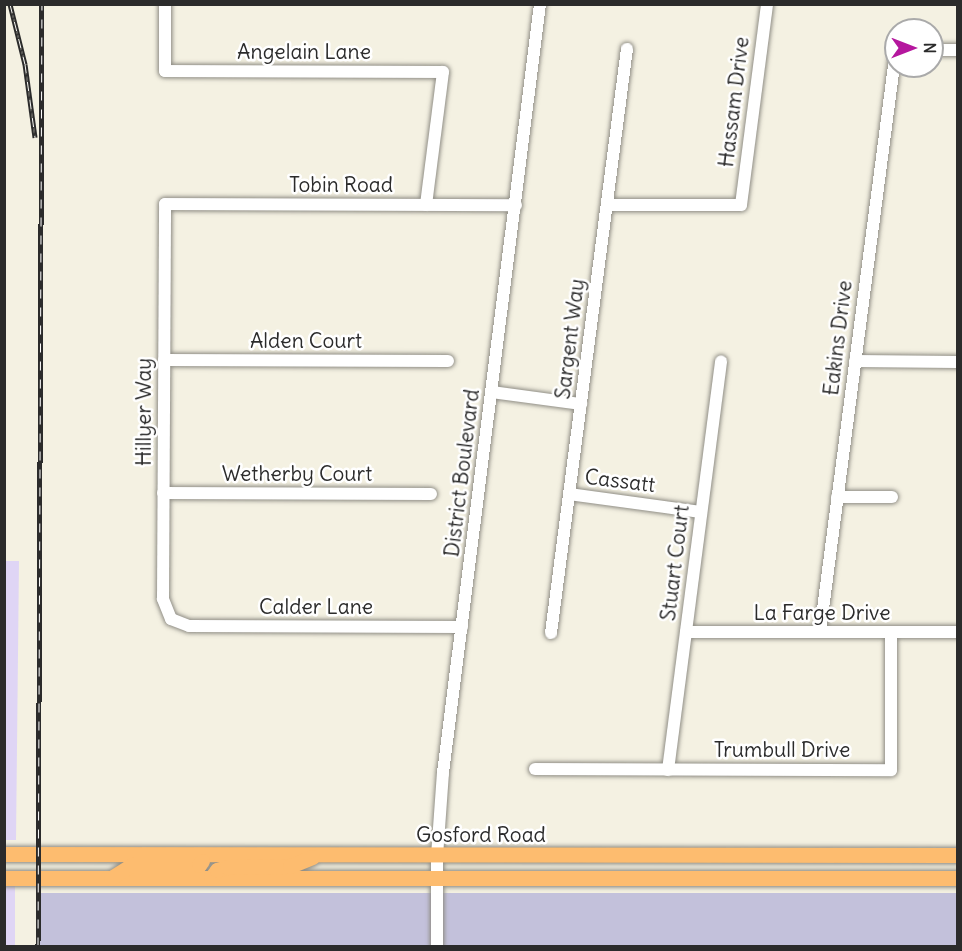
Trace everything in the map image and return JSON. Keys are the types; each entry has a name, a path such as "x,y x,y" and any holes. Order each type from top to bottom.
{"main road":[{"name":"Gosford Road","path":"4,854 957,855"},
{"path":"4,865 31,854"},
{"path":"111,878 132,865 199,865 207,854"},
{"path":"211,879 217,870 227,867 290,866 318,854"},
{"path":"702,877 714,868 809,866 853,856"},
{"name":"Gosford Road","path":"4,878 957,878"}],"street":[{"name":"Angelain Lane","path":"165,4 165,71 443,72 426,205"},
{"name":"District Boulevard","path":"437,946 436,856 443,773 540,4"},
{"name":"Hassam Drive","path":"607,205 741,205 767,4"},
{"name":"Sargent Way","path":"551,633 627,49"},
{"name":"Eakins Drive","path":"820,632 892,78"},
{"name":"Tobin Road","path":"165,204 516,205"},
{"name":"Hillyer Way","path":"165,204 163,599 171,619"},
{"name":"Alden Court","path":"164,360 448,361"},
{"name":"Stuart Court","path":"668,770 721,362"},
{"path":"855,362 957,362"},
{"path":"492,392 581,404"},
{"name":"Wetherby Court","path":"164,493 431,494"},
{"name":"Cassatt","path":"569,494 701,512"},
{"path":"837,496 892,497"},
{"name":"Calder Lane","path":"171,619 189,626 462,627"},
{"name":"La Farge Drive","path":"686,632 957,632"},
{"name":"Trumbull Drive","path":"535,770 891,770 891,632"}],"shaded area":[{"path":"4,561 19,561 16,840 4,840"},
{"path":"4,882 15,882 15,946 4,946"},
{"path":"38,893 957,893 957,946 38,946"}],"railway":[{"path":"10,4 25,64 35,137"},
{"path":"38,946 42,4"}]}
